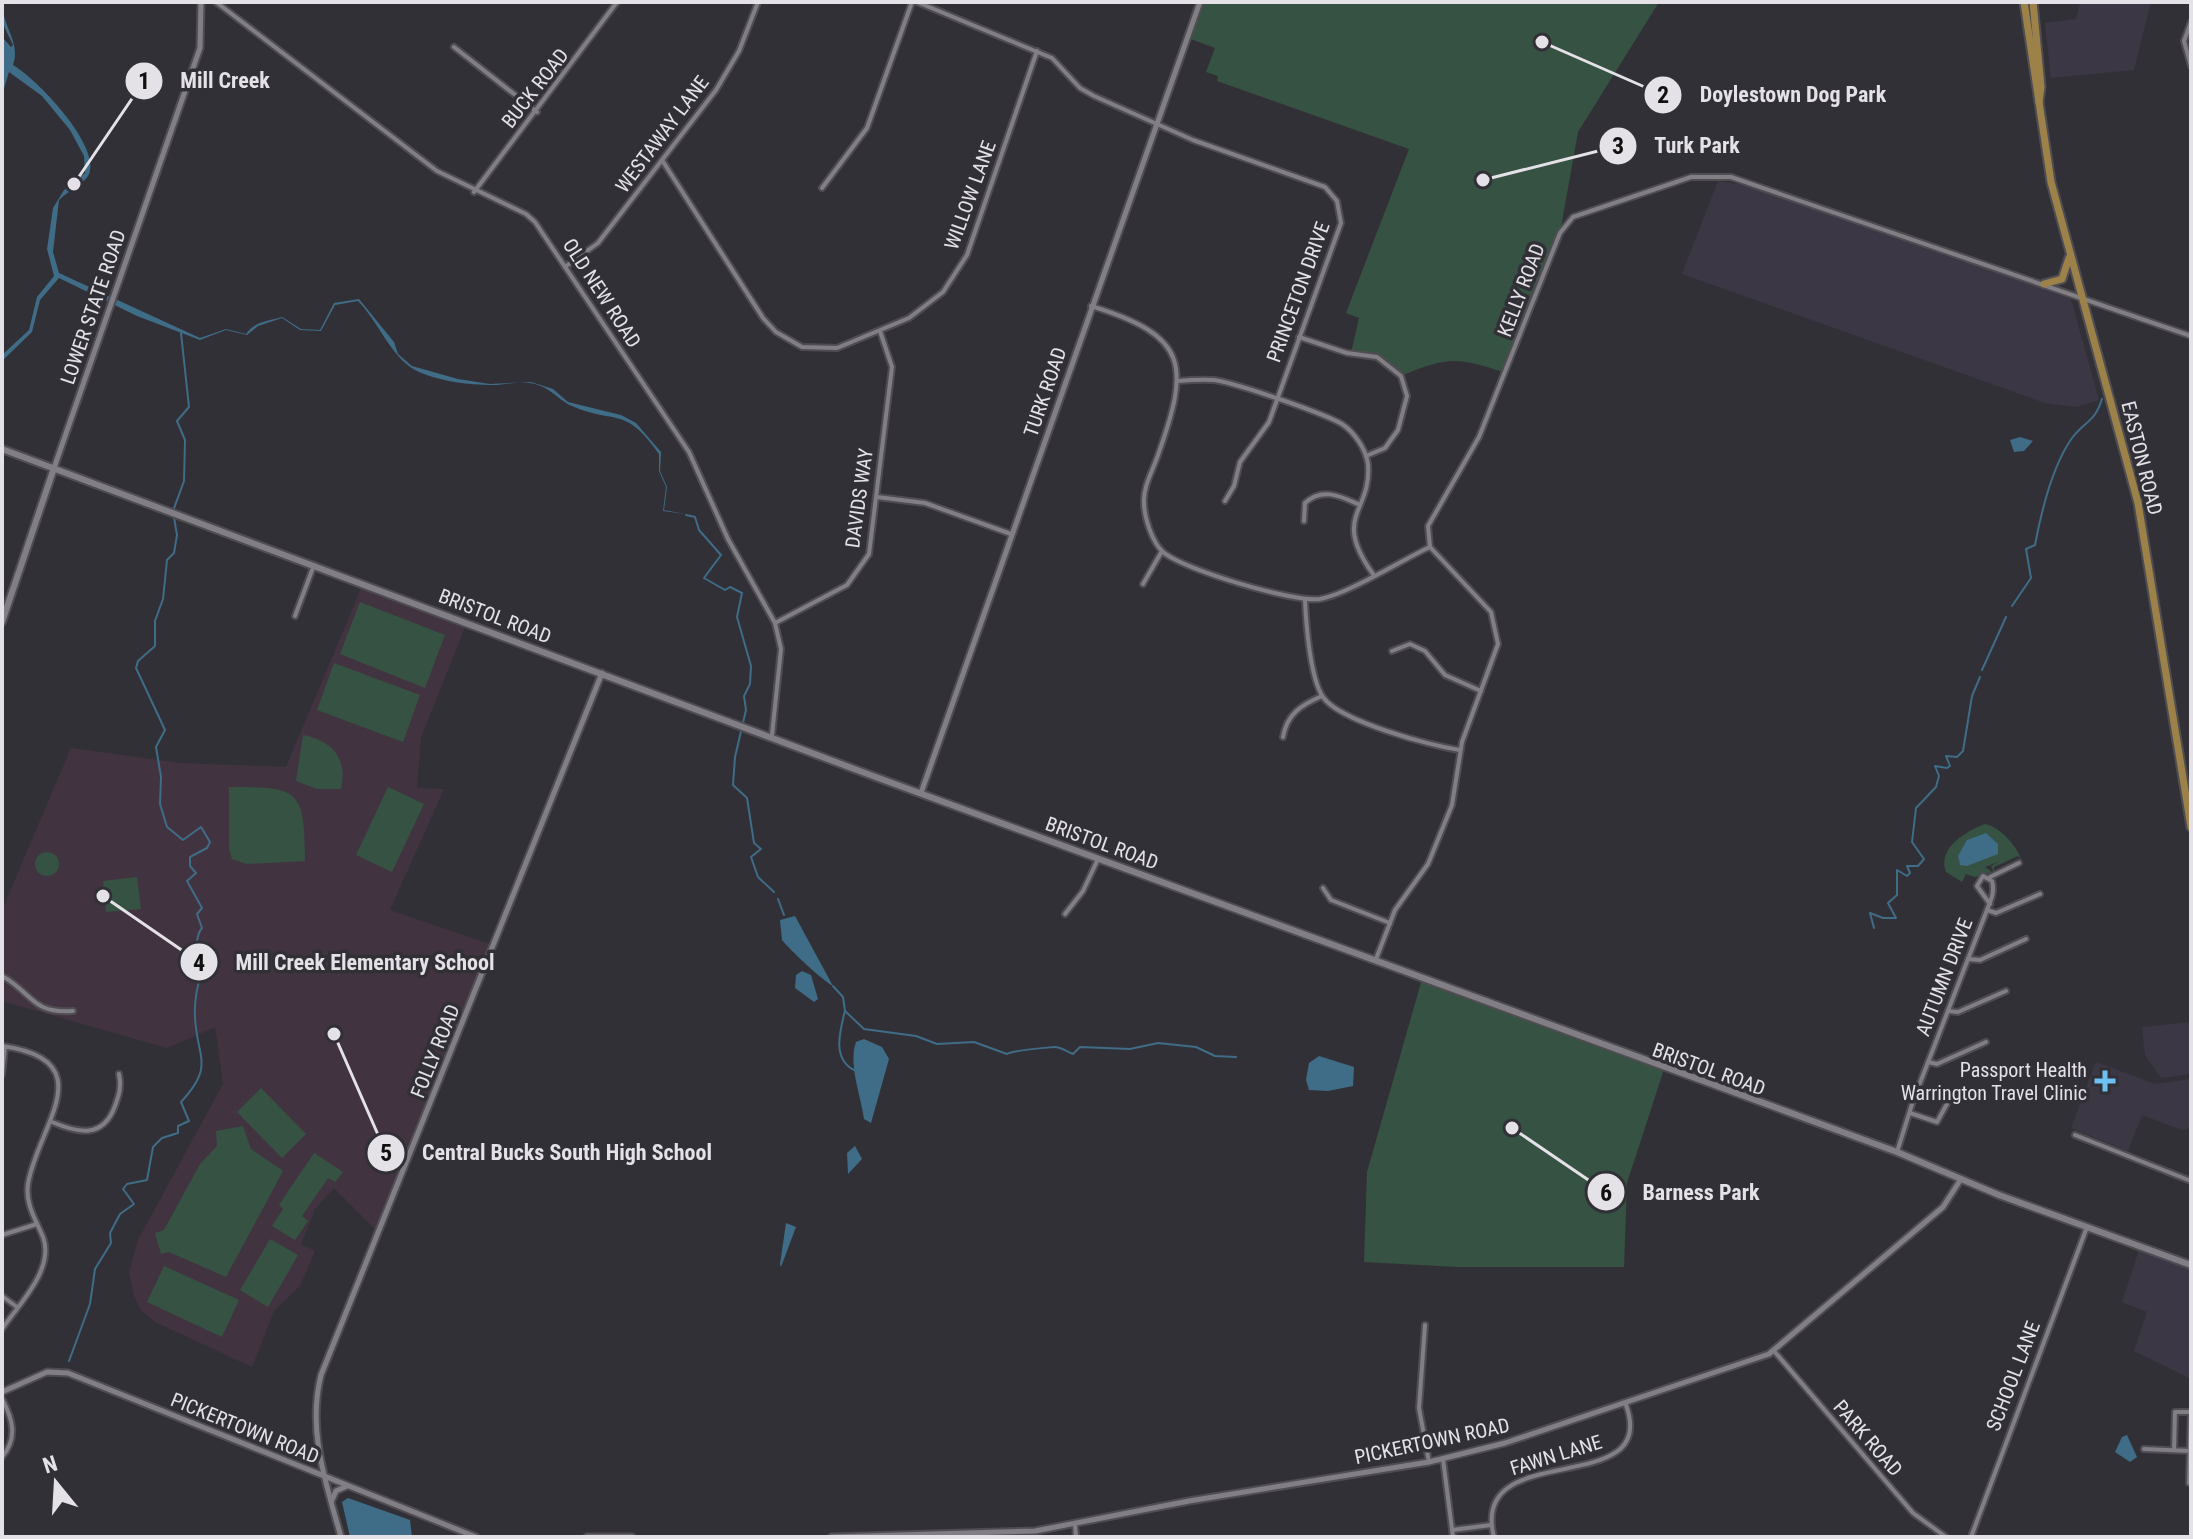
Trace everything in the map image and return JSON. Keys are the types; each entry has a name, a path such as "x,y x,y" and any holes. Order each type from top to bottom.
{"highway":[{"name":"EASTON ROAD","path":"2024,2 2051,182 2138,503 2191,827"},
{"name":"EASTON ROAD","path":"2033,2 2041,87 2039,102"},
{"path":"2044,284 2062,279 2069,251"}],"main road":[{"name":"BRISTOL ROAD","path":"2,449 1098,859 1897,1152 2191,1265"},
{"name":"LOWER STATE ROAD","path":"2,622 54,468"}],"street":[{"name":"LOWER STATE ROAD","path":"54,468 200,48 201,2"},
{"name":"OLD NEW ROAD","path":"216,2 437,171 474,192 530,217 689,452 728,539 775,623 781,649 772,735"},
{"name":"BUCK ROAD","path":"474,192 617,2"},
{"name":"WESTAWAY LANE","path":"565,267 598,243 727,75 758,2"},
{"path":"822,188 853,150 871,120 915,2 1037,51 1061,64 1085,91 1156,123"},
{"name":"TURK ROAD","path":"921,793 1200,2"},
{"path":"2191,22 2184,49 2191,66"},
{"path":"454,47 537,112"},
{"name":"WILLOW LANE","path":"662,160 763,318 776,332 796,345 821,350 844,346 929,305 950,283 962,263 1037,51"},
{"name":"PRINCETON DRIVE","path":"1156,123 1188,138 1325,187 1339,207 1341,223 1265,429 1240,462 1234,486 1225,501"},
{"name":"KELLY ROAD","path":"1430,547 1428,526 1479,437 1560,233 1569,220 1587,210 1698,176 1731,177 2189,335"},
{"path":"1091,306 1139,322 1158,336 1174,363 1177,381 1173,413 1144,500 1153,538 1162,551 1278,596 1305,600 1343,592 1430,547 1487,607 1496,624 1498,649 1460,750 1452,805 1432,855 1391,923 1376,959"},
{"name":"DAVIDS WAY","path":"775,623 839,590 860,571 873,540 892,367 880,331"},
{"path":"1299,337 1347,353 1377,357 1387,361 1401,376 1407,396 1398,430 1385,448 1366,456"},
{"path":"1177,381 1220,381 1343,425 1366,456 1368,471 1358,504 1354,533 1360,555 1373,574"},
{"path":"1304,521 1305,503 1321,494 1340,496 1358,504"},
{"path":"877,497 925,503 1011,534"},
{"path":"1143,584 1162,551"},
{"path":"295,616 314,565"},
{"path":"1305,600 1314,669 1322,696 1345,713 1433,745 1460,750"},
{"path":"1392,651 1410,644 1421,647 1445,675 1481,691"},
{"name":"FOLLY ROAD","path":"341,1537 319,1459 315,1409 321,1375 602,673"},
{"path":"1283,737 1285,725 1296,709 1322,696"},
{"path":"1065,914 1083,891 1098,859"},
{"path":"1990,877 2019,863"},
{"name":"AUTUMN DRIVE","path":"1897,1152 1928,1062 1990,904 1994,889 1990,877 1982,876 1976,882 1990,904"},
{"path":"1323,888 1331,900 1391,923"},
{"path":"1987,910 1996,913 2040,894"},
{"path":"1968,959 1980,960 2026,939"},
{"path":"2,976 36,1006 54,1012 73,1011"},
{"path":"1948,1011 1958,1012 2006,991"},
{"path":"1928,1062 1937,1064 1986,1042"},
{"path":"2,1074 3,1047 35,1053 53,1070 60,1094 29,1181 28,1198 45,1242 45,1260 2,1329"},
{"path":"52,1122 76,1132 101,1127 112,1115 120,1091 119,1074"},
{"path":"1910,1113 1937,1122 1948,1102 1965,1093"},
{"path":"2075,1135 2191,1181"},
{"name":"PICKERTOWN ROAD","path":"831,1537 1012,1533 1075,1524 1189,1501 1443,1459 1626,1405 1774,1351 1943,1207 1961,1179"},
{"path":"2,1235 37,1224"},
{"name":"SCHOOL LANE","path":"1971,1537 2087,1227"},
{"path":"2,1296 17,1307"},
{"path":"1425,1325 1419,1408 1429,1462"},
{"name":"PARK ROAD","path":"1774,1351 1913,1513 1946,1537"},
{"name":"PICKERTOWN ROAD","path":"2,1392 47,1372 68,1373 476,1537"},
{"path":"2,1399 13,1424 10,1445 2,1457"},
{"name":"FAWN LANE","path":"1491,1525 1494,1501 1505,1488 1607,1457 1623,1447 1631,1430 1626,1405"},
{"path":"2174,1450 2175,1412 2191,1412 2189,1483"},
{"path":"2144,1449 2190,1451"},
{"path":"306,1470 316,1466 319,1459"},
{"path":"1443,1459 1453,1537"},
{"path":"331,1504 336,1491 348,1486"},
{"path":"1075,1524 1076,1537"},
{"path":"1452,1530 1491,1525 1494,1537"},
{"path":"587,1537 632,1537"}],"shaded area":[{"path":"2074,2 2151,2 2134,70 2051,78 2045,23 2076,19 2080,4"},
{"path":"1718,181 1749,186 2071,299 2099,400 2076,407 2045,403 1682,274"},
{"path":"363,584 467,622 421,737 417,788 444,789 390,910 495,946 379,1233 334,1188 315,1209 301,1244 315,1251 300,1286 274,1311 252,1367 155,1322 142,1311 134,1297 129,1272 138,1240 223,1084 215,1027 167,1048 2,1001 2,910 71,748 180,763 286,767"},
{"path":"2191,1022 2191,1074 2161,1078 2145,1055 2142,1027"},
{"path":"2096,1062 2155,1084 2191,1079 2191,1128 2182,1130 2142,1115 2128,1151 2071,1128"},
{"path":"2139,1250 2191,1270 2191,1379 2134,1351 2147,1312 2122,1302"}],"green space":[{"path":"1202,2 1659,2 1578,132 1560,233 1506,373 1453,361 1430,365 1401,376 1386,361 1351,353 1359,318 1346,313 1409,149 1217,81 1218,76 1206,72 1215,48 1188,38"},
{"path":"360,602 445,635 425,688 340,654"},
{"path":"334,663 420,695 403,742 317,710"},
{"path":"303,735 322,742 336,753 342,768 341,789 317,789 296,781"},
{"path":"229,787 271,788 293,797 303,819 305,861 247,864 232,859 229,849"},
{"path":"388,787 424,804 392,872 356,855"},
{"path":"1985,824 2007,837 2021,859 2018,856 1994,867 1994,872 1991,866 2000,861 1985,867 1992,872 1975,877 1966,874 1962,882 1946,872 1946,855 1962,836"},
{"path":"42,852 52,852 59,859 59,869 52,876 42,876 35,869 35,859"},
{"path":"137,877 141,909 106,912 103,881"},
{"path":"1422,979 1664,1069 1627,1183 1624,1267 1458,1267 1364,1262 1367,1172"},
{"path":"261,1088 306,1134 282,1158 237,1112"},
{"path":"243,1126 251,1149 283,1171 226,1277 169,1252 161,1254 155,1233 164,1230 200,1164 217,1146 216,1131"},
{"path":"314,1153 343,1172 335,1182 328,1178 302,1216 308,1221 295,1240 272,1226 283,1209 279,1205"},
{"path":"270,1239 298,1255 268,1307 240,1290"},
{"path":"164,1266 239,1300 222,1337 147,1302"}],"water":[{"path":"2,4 15,49 13,65 37,84 65,115 86,149 90,164 86,179 59,200 53,252 59,273 200,338 226,329 246,334 258,324 282,317 301,329 320,330 334,303 359,299 394,342 398,354 412,366 458,379 490,384 519,383 493,385 463,383 415,370 399,357 358,301 335,305 321,331 300,330 282,318 258,326 247,335 226,330 200,340 137,316 59,278 40,300 32,332 2,361 2,355 29,330 37,297 54,276 47,249 53,208 64,190 85,173 84,156 70,130 42,96 9,72 2,95 3,38 11,47 13,45 2,22"},
{"path":"521,382 553,389 568,402 621,415 636,423 661,452 660,471 667,487 664,510 685,514 663,511 666,487 659,471 659,454 637,428 619,419 587,412 572,406 549,390"},
{"path":"2020,437 2033,441 2024,451 2014,452 2010,440"},
{"path":"1986,833 1998,844 1998,854 1967,866 1960,865 1958,856 1967,840"},
{"path":"795,916 833,986 782,940 780,920"},
{"path":"802,971 811,975 818,999 814,1002 795,988 796,975"},
{"path":"864,1039 882,1047 889,1059 871,1123 864,1119 853,1060 856,1042"},
{"path":"1319,1056 1354,1067 1353,1086 1328,1091 1309,1090 1306,1080 1309,1063"},
{"path":"855,1146 862,1159 848,1174 847,1153"},
{"path":"786,1223 796,1227 781,1267 780,1264"},
{"path":"2127,1435 2137,1457 2130,1462 2115,1452 2122,1437"},
{"path":"348,1498 410,1520 412,1537 350,1537 342,1502"}],"waterway":[{"path":"173,511 184,481 185,440 177,421 189,407 181,333"},
{"path":"2012,606 2031,578 2026,549 2035,545 2044,504 2059,462 2072,438 2093,417 2102,399"},
{"path":"686,515 695,517 699,530 721,555 704,578 725,590 730,587 742,593 737,617 751,666 750,684 744,696 746,710 735,757 733,785 747,798 754,843 761,849 751,857 758,877 774,892"},
{"path":"69,1361 90,1304 95,1269 111,1243 110,1233 120,1214 134,1204 123,1189 127,1184 147,1180 153,1147 162,1138 178,1133 178,1126 189,1121 181,1102 201,1070 195,1010 202,969 192,955 202,928 197,914 202,908 187,881 196,873 190,866 190,857 207,848 210,842 201,827 183,840 167,827 160,804 161,777 156,747 165,730 136,668 138,661 155,646 155,621 163,599 167,560 174,553 177,535 174,517"},
{"path":"1982,670 2006,617"},
{"path":"1874,928 1870,913 1883,918 1896,918 1888,903 1897,895 1897,870 1907,876 1910,873 1907,866 1918,866 1924,859 1912,842 1916,808 1936,787 1939,776 1935,766 1947,768 1950,766 1946,756 1957,757 1963,751 1972,696 1980,677"},
{"path":"778,899 784,915"},
{"path":"833,986 843,997 845,1011 864,1029 916,1036 937,1044 974,1042 1007,1054 1056,1047 1073,1054 1080,1047 1130,1049 1158,1043 1196,1047 1215,1056 1236,1057"},
{"path":"845,1011 840,1052 848,1066 856,1071"}],"place":[{"name":"Doylestown Dog Park","path":"1542,42"},
{"name":"Turk Park","path":"1483,180"},
{"name":"Mill Creek","path":"74,184"},
{"name":"Mill Creek Elementary School","path":"103,896"},
{"name":"Central Bucks South High School","path":"334,1034"},
{"name":"Passport Health Warrington Travel Clinic","path":"2105,1081"},
{"name":"Barness Park","path":"1512,1128"}]}
